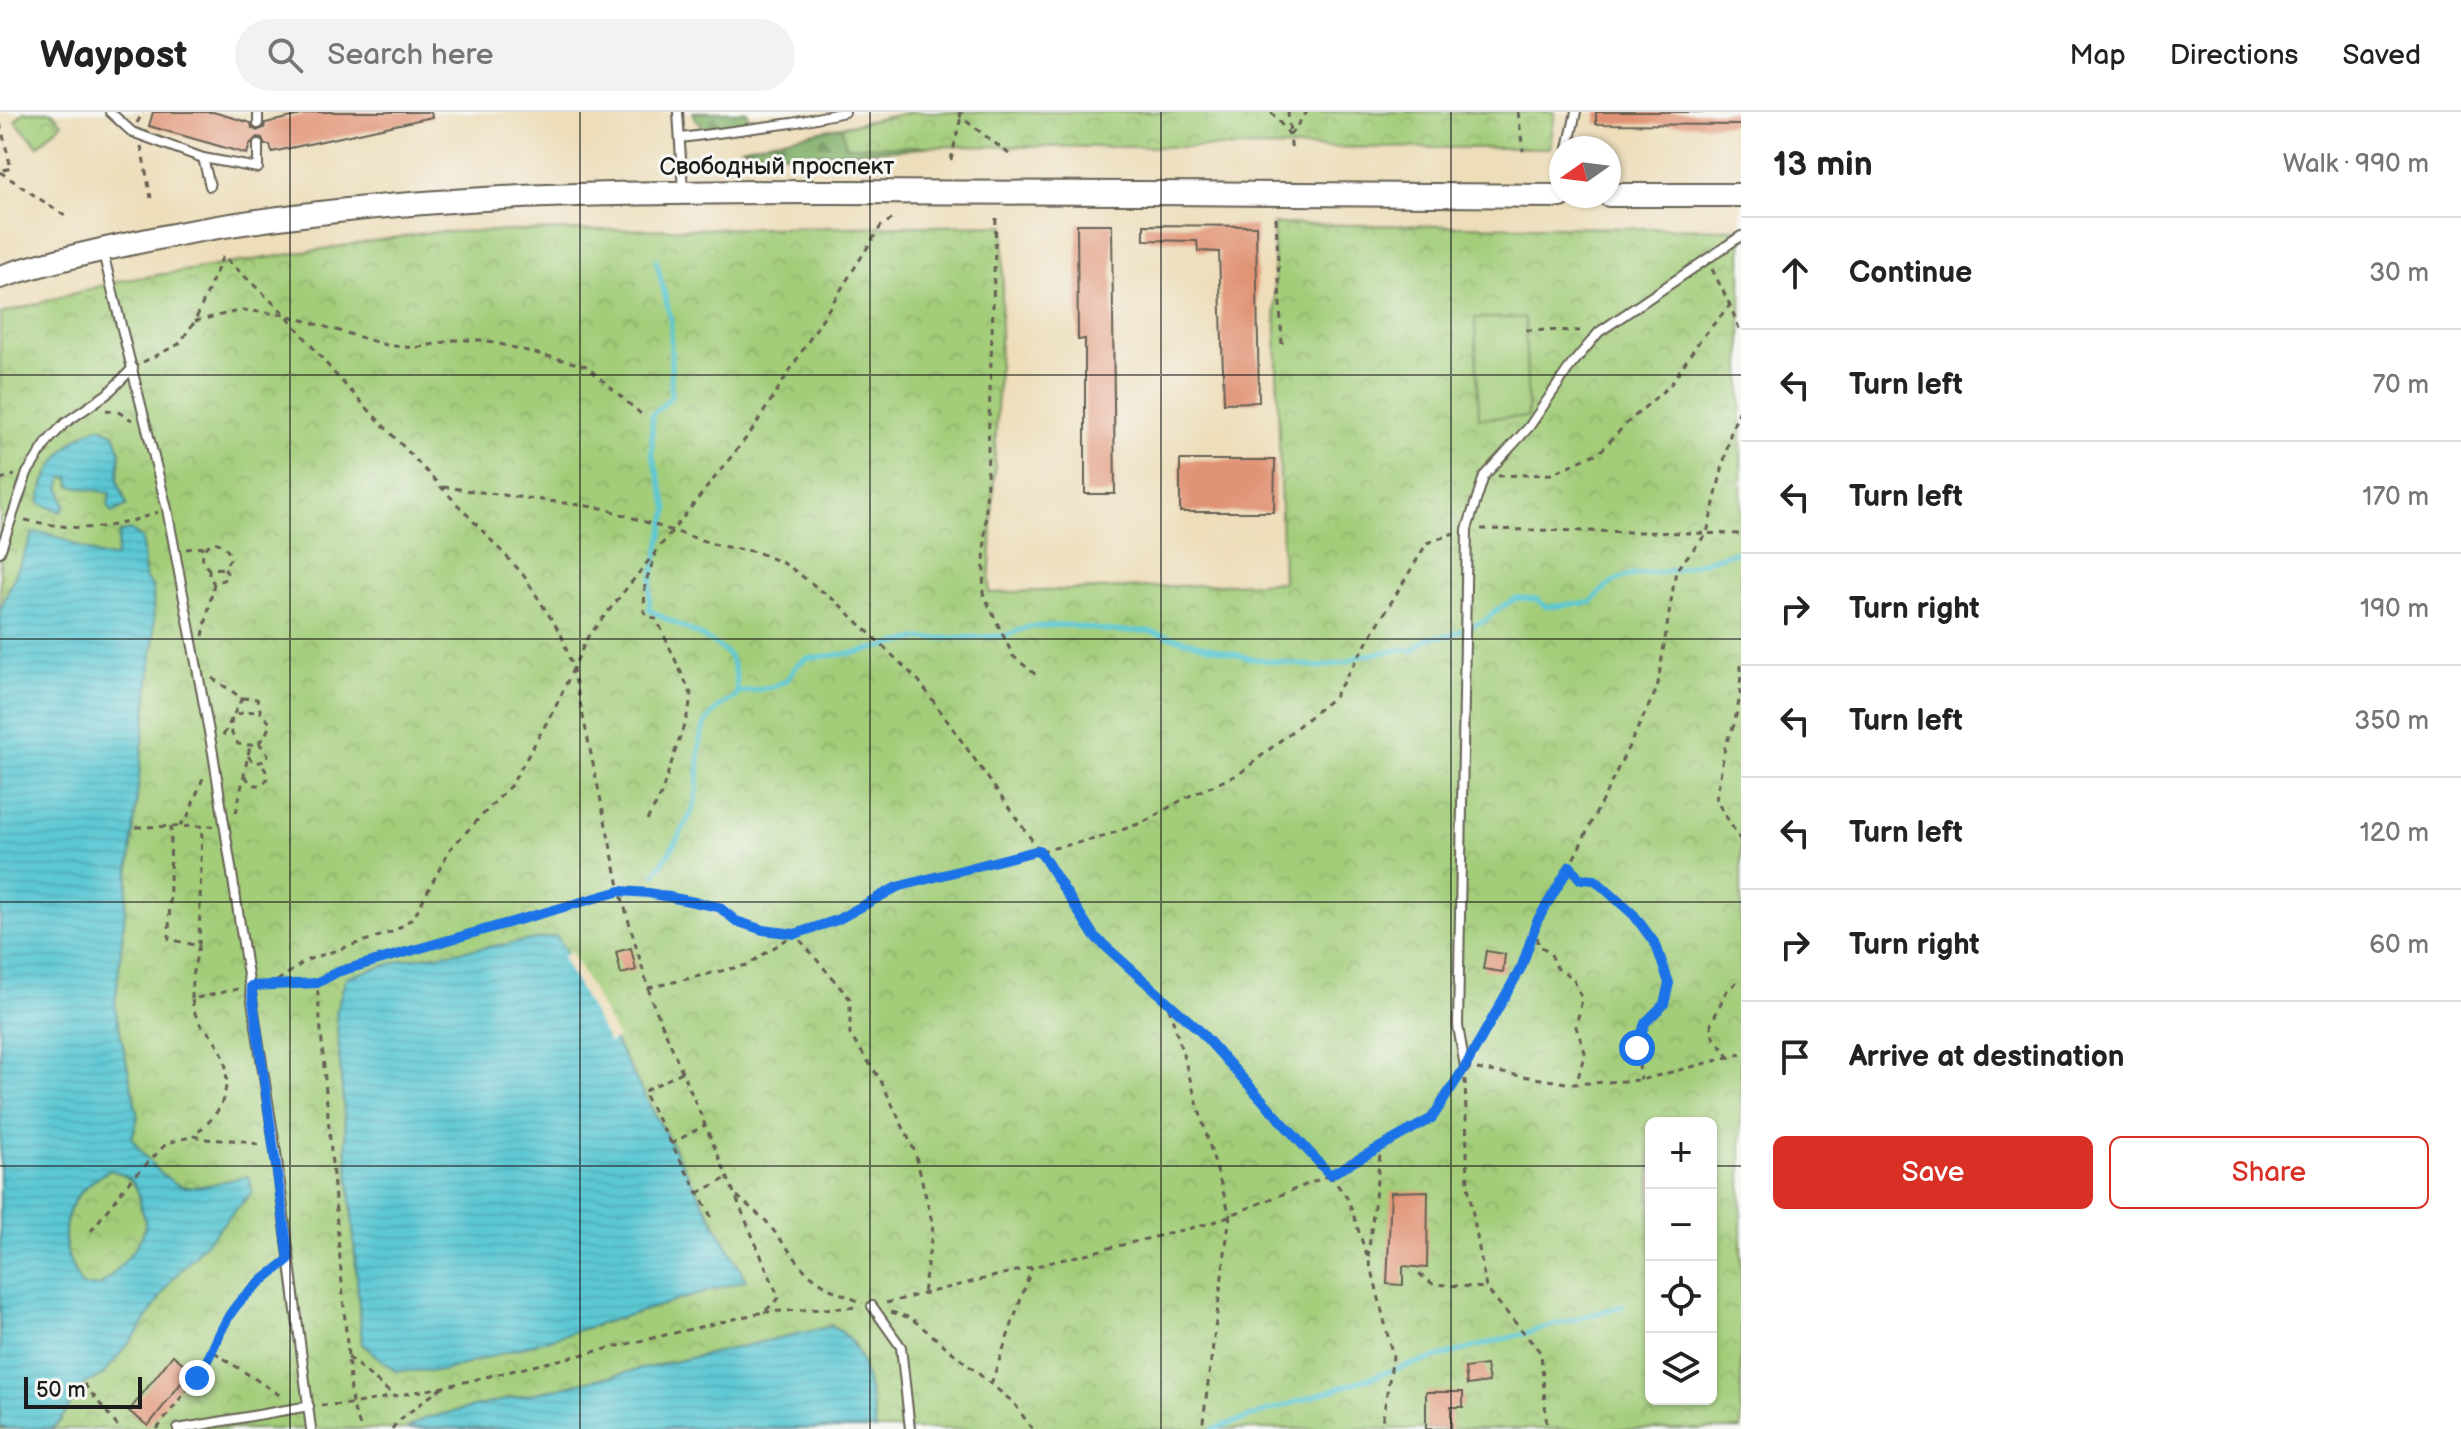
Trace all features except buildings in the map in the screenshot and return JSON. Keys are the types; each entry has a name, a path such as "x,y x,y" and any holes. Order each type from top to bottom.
{"main road":[{"name":"Свободный проспект","path":"0,277 102,250 248,222 422,201 554,194 1549,196"},
{"path":"1621,195 1741,195"}],"lane":[{"path":"110,112 132,132 203,158 258,168 258,144"},
{"path":"258,112 258,124"},
{"path":"678,112 683,192"},
{"path":"681,138 792,123 845,112"},
{"path":"1571,136 1576,112"},
{"path":"203,158 210,186"},
{"path":"1465,1067 1458,1026 1467,529 1484,476 1529,427 1569,368 1599,332 1741,236"},
{"path":"102,250 167,509 213,753 276,1153 304,1407 311,1429"},
{"path":"0,552 27,473 48,441 78,413 107,394 133,368"},
{"path":"872,1306 901,1347 910,1429"},
{"path":"178,1429 304,1407"}],"path":[{"path":"1271,112 1290,135"},
{"path":"1288,112 1292,153"},
{"path":"1290,135 1307,112"},
{"path":"1518,112 1523,151"},
{"path":"951,160 961,114 1013,157"},
{"path":"0,123 11,168 0,171"},
{"path":"138,134 151,198"},
{"path":"0,171 65,216"},
{"path":"996,218 983,593 1013,656 1036,675"},
{"path":"1276,218 1282,346"},
{"path":"270,986 307,960 395,931 414,917 450,849 512,784 556,706 587,638 751,432 881,226 892,219"},
{"path":"133,368 179,344 195,321 223,256 286,315 335,374 522,573 561,634 573,669 620,891 648,988 779,1298 764,1312 443,1387 352,1404 304,1407 214,1352"},
{"path":"1707,259 1741,334"},
{"path":"1484,476 1551,474 1600,452 1671,384 1700,340 1730,305"},
{"path":"195,321 243,310 286,315 386,345 415,348 455,340 484,340 586,366 641,414"},
{"path":"1526,330 1599,332"},
{"path":"734,1193 766,1221 806,1272 830,1289 872,1306 1211,1223 1330,1175 1432,1118 1465,1067 1522,966 1537,921 1570,866 1657,689 1676,570 1707,533 1731,431 1741,407"},
{"path":"78,413 98,409 118,412 150,435"},
{"path":"1731,431 1741,425"},
{"path":"443,487 602,508 720,546 757,552 787,565 838,603 919,681 1039,850 1094,936 1198,1029 1348,1199 1368,1259 1393,1357 1381,1429"},
{"path":"13,518 58,527 97,529 134,521 167,509"},
{"path":"648,988 747,965 795,934 837,920 897,887 1039,850 1099,838 1144,822 1187,797 1239,774 1334,697 1427,543 1467,529 1741,534"},
{"path":"174,548 193,550 213,542 222,544 229,549 230,559 224,568"},
{"path":"205,547 202,555 204,564 214,583"},
{"path":"647,820 660,797 689,710 691,694 657,620 644,612 645,584 657,550"},
{"path":"209,569 224,568"},
{"path":"214,583 226,579 224,568"},
{"path":"203,640 214,583"},
{"path":"1741,665 1740,696 1734,725 1725,746 1716,800 1741,841"},
{"path":"197,668 242,698 257,699 261,713 270,723 266,737 259,743 250,746 238,744 232,734 231,721 240,712 249,710 261,713"},
{"path":"179,826 187,818 213,753 242,698"},
{"path":"248,756 252,762 266,760 268,754 259,743"},
{"path":"235,819 250,746"},
{"path":"244,774 251,784 264,784 268,777 259,763"},
{"path":"171,826 169,939 199,946"},
{"path":"194,1136 217,1112 226,1088 225,1060 218,1044 195,1019 192,999 192,976 199,946 202,826"},
{"path":"136,827 225,826"},
{"path":"1570,866 1580,879 1595,880 1609,890 1634,915 1656,945 1669,983 1664,1004 1645,1023 1637,1048 1641,1080"},
{"path":"192,999 251,986 317,983 337,972 620,891 705,903 719,907 736,921 795,934 850,999 850,1035 880,1079 915,1152 933,1226 923,1294"},
{"path":"1537,921 1538,945 1550,952 1557,968 1573,978 1582,999 1576,1027 1585,1052 1577,1084"},
{"path":"1730,1058 1713,1036 1711,1024 1726,992 1741,978"},
{"path":"317,983 352,1404 361,1429"},
{"path":"1168,1003 1230,1215 1202,1429"},
{"path":"1465,1067 1577,1084 1641,1080 1741,1054"},
{"path":"1465,1067 1468,1186 1486,1288 1541,1353 1547,1429"},
{"path":"682,1072 643,1092 713,1220"},
{"path":"671,1144 705,1125"},
{"path":"91,1231 128,1183 167,1143 194,1136 211,1141 229,1138 254,1142 276,1153"},
{"path":"1368,1259 1381,1146"},
{"path":"698,1193 727,1178"},
{"path":"157,1429 214,1352 231,1312 289,1259"},
{"path":"991,1384 1032,1267"},
{"path":"1419,1274 1433,1284 1486,1288"},
{"path":"348,1357 394,1396"},
{"path":"84,1384 120,1429"},
{"path":"392,1429 443,1387"}],"green space":[{"path":"24,112 52,112 62,123 38,146 15,121"},
{"path":"693,112 747,112 749,122 706,129 695,119"},
{"path":"911,112 950,112 942,144 913,149 804,154 740,148"},
{"path":"913,112 1555,112 1549,148 846,146 842,127"},
{"path":"1273,224 1741,229 1741,1429 0,1429 0,314 119,281 431,232 1005,225 989,593 1283,582"},
{"path":"1475,318 1525,318 1528,417 1479,418"}],"water":[{"path":"99,427 114,433 120,450 118,481 127,505 112,513 108,506 110,493 71,486 69,477 63,478 60,485 65,506 61,512 39,503 46,479 59,457 77,439"},
{"path":"130,530 142,538 145,579 153,587 154,636 115,1007 138,1117 132,1138 155,1167 179,1185 199,1186 249,1176 252,1192 170,1282 139,1331 102,1376 84,1384 60,1421 51,1429 6,1429 0,1426 0,610 33,533 55,536 95,554 116,557 119,533","holes":["110,1170 127,1177 137,1190 145,1219 144,1229 128,1256 100,1286 82,1286 67,1252 66,1220 80,1193"]},
{"path":"557,936 746,1280 443,1371 395,1371 362,1344 336,1013 346,977 403,960"},
{"path":"832,1326 853,1344 859,1357 876,1429 406,1429 425,1418"}],"pier":[{"path":"571,952 618,1038 609,1043 562,957"}],"waterway":[{"path":"655,874 694,806 703,728 720,707 736,697 737,686 727,654 701,636 649,610 650,587 668,509 652,454 652,415 671,397 671,320 656,260"},
{"path":"737,693 773,687 787,680 798,664 808,658 854,653 918,639 1004,636 1028,627 1066,625 1110,631 1149,631 1249,658 1319,667 1347,662 1359,656 1405,649 1413,651 1427,638 1451,635 1486,620 1517,598 1536,599 1547,607 1592,602 1603,590 1623,577 1666,572 1741,551"},
{"path":"1213,1429 1406,1366 1623,1306"}],"route":[{"path":"197,1378 214,1352 231,1312 289,1259 251,986 317,983 337,972 620,891 649,893 719,907 736,921 763,930 795,934 837,920 897,887 1039,850 1094,936 1198,1029 1330,1175 1432,1118 1465,1067 1522,966 1537,921 1570,866 1580,879 1595,880 1609,890 1634,915 1656,945 1669,983 1664,1004 1645,1023 1637,1048"}]}
